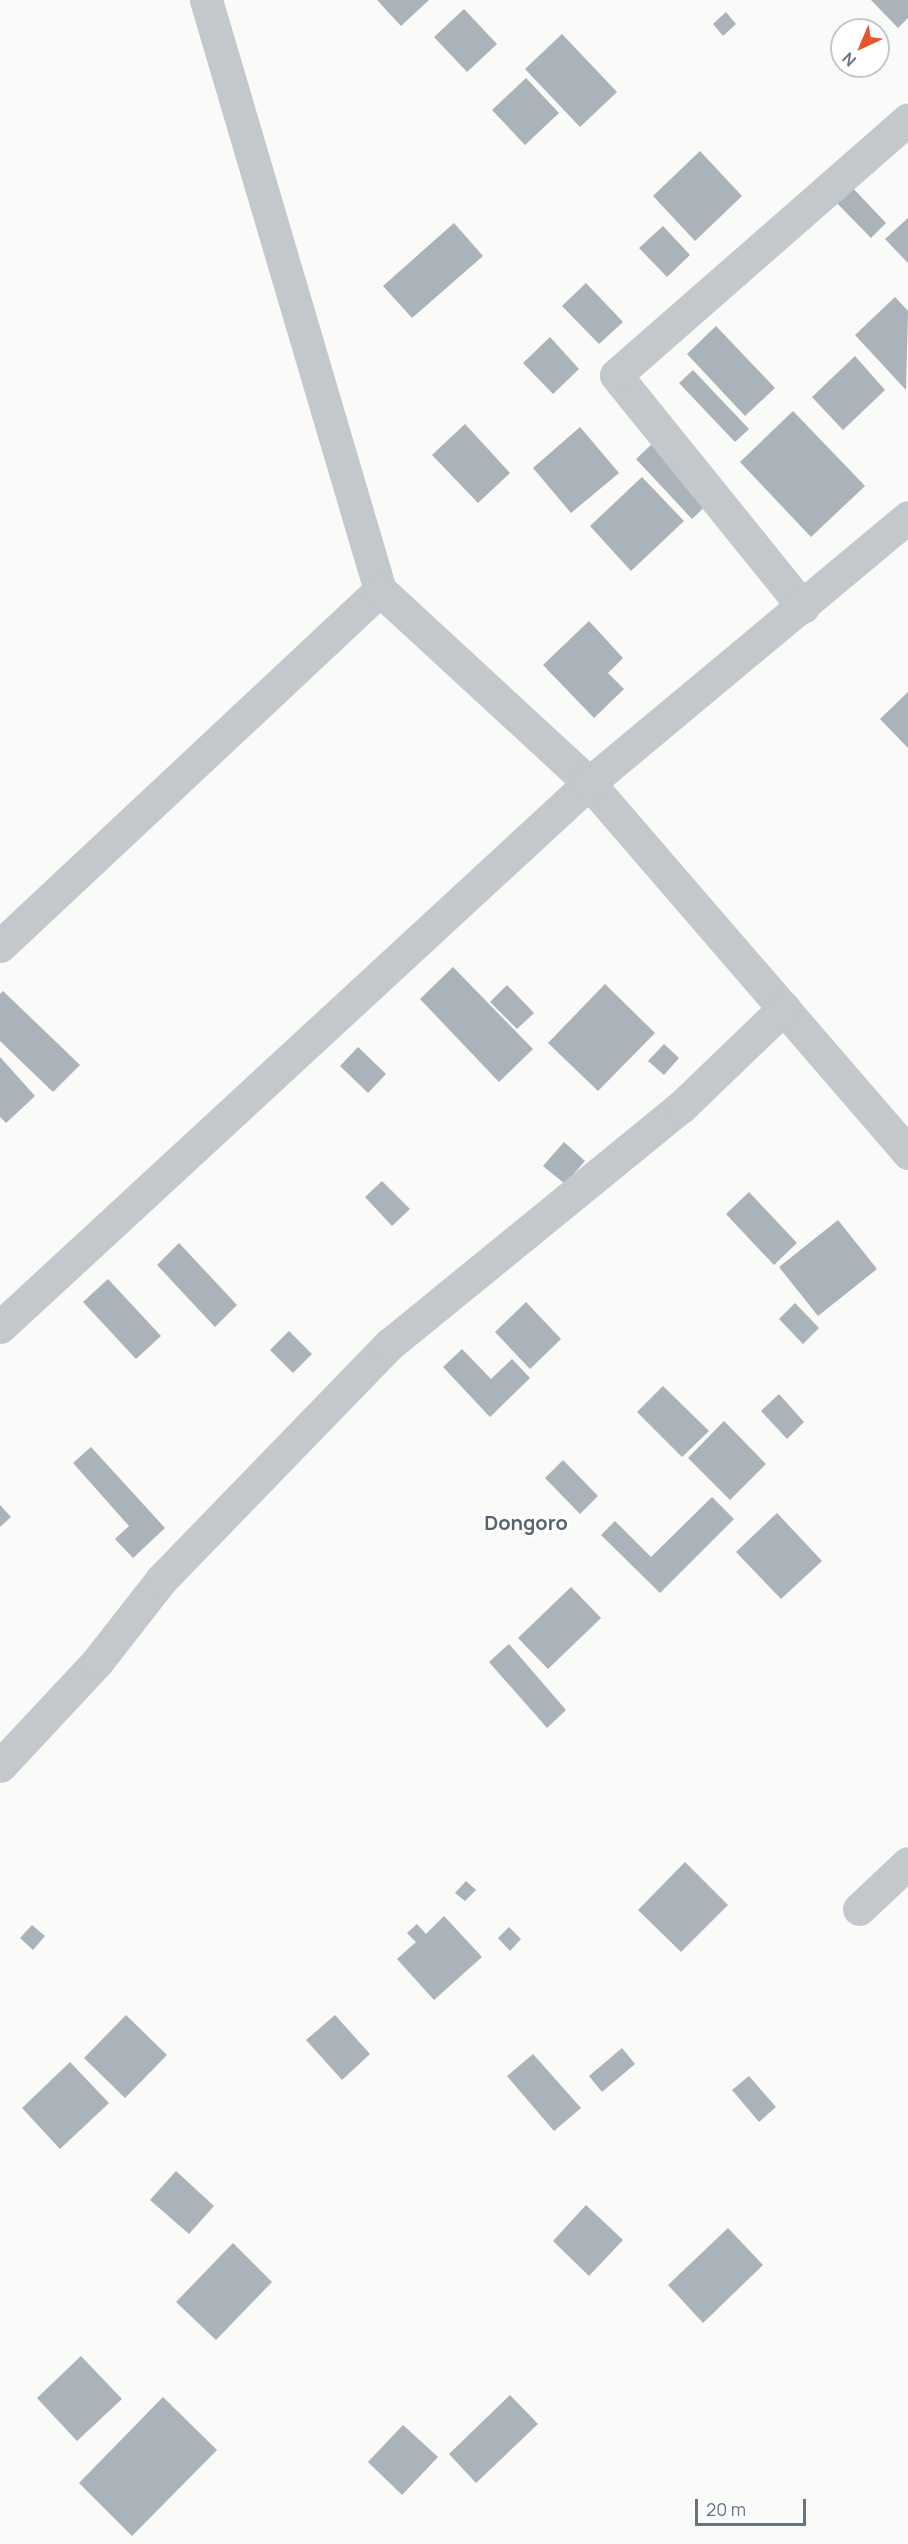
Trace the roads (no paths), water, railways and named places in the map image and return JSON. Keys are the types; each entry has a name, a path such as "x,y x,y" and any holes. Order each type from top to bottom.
{"street":[{"path":"206,0 380,590 589,783 907,1151"},
{"path":"803,607 616,375 908,119"},
{"path":"0,1327 589,783 803,607 908,517"},
{"path":"0,946 380,590"},
{"path":"0,1766 97,1662 161,1581 390,1344 681,1107 784,1008"},
{"path":"859,1909 908,1863"}],"district":[{"name":"Dongoro","path":"526,1522"}]}
